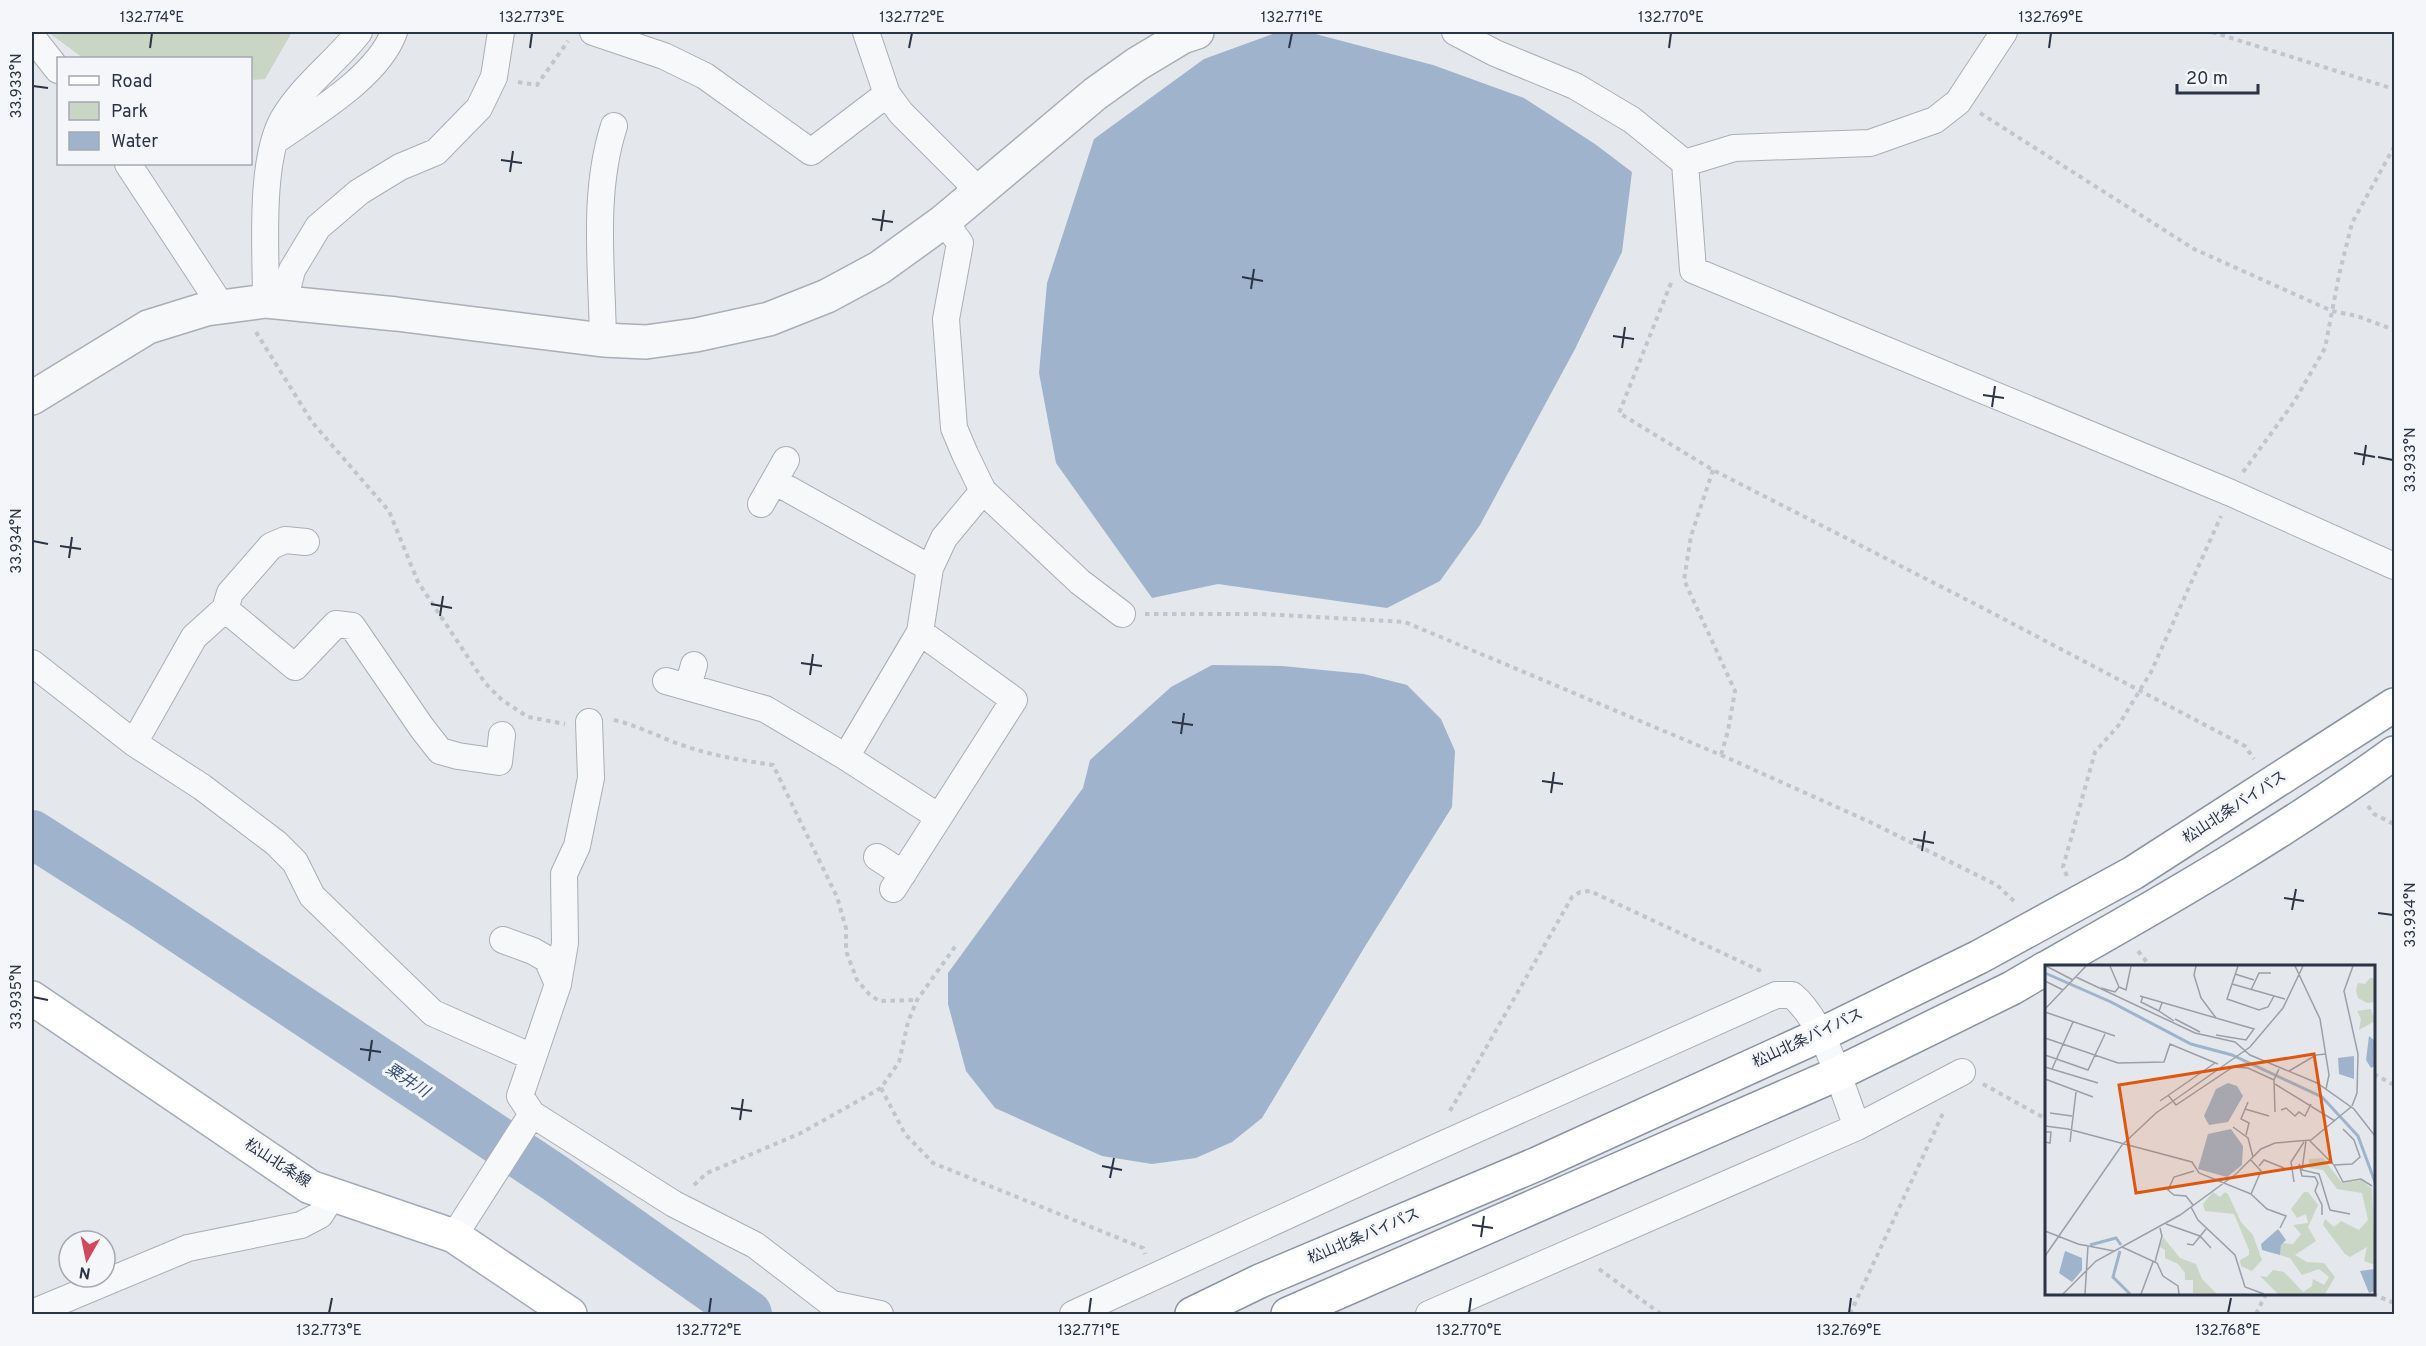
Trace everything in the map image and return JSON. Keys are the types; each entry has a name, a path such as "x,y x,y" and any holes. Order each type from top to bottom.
{"main road":[{"name":"松山北条バイパス","path":"1192,1314 1260,1281 1537,1164 1820,1035 2028,932 2133,873 2394,705"},
{"path":"2052,965 2168,899 2351,785 2394,753"},
{"path":"1288,1314 1837,1074 2012,988 2045,969"},
{"name":"松山北条線","path":"32,998 310,1187 454,1236 570,1314"}],"street":[{"path":"256,303 269,161 283,119 311,83 345,50 359,32"},
{"path":"276,141 325,107 361,78 390,43 394,32"},
{"path":"256,303 292,270 318,227 359,192 400,167 436,152 479,108 494,77 501,32"},
{"path":"593,32 664,56 705,76 811,152 887,93"},
{"path":"866,32 887,93 901,112 979,191"},
{"path":"32,398 148,327 206,309 256,303 408,315 603,340 646,342 696,335 769,319 827,296 879,268 944,221 1120,76 1182,37 1197,32"},
{"path":"1455,32 1495,53 1575,86 1632,120 1685,163 1693,270 2231,493 2394,566"},
{"path":"1685,163 1734,148 1870,144 1935,120 1958,102 2004,32"},
{"path":"32,37 57,69"},
{"path":"603,340 601,187 605,154 614,126"},
{"path":"129,165 256,303"},
{"path":"944,221 960,243 946,319 954,428 983,491 1080,582 1122,614"},
{"path":"761,504 780,471 930,568"},
{"path":"846,757 920,632 930,568 944,538 983,491"},
{"path":"134,743 194,637 225,609 230,593 271,546 285,540 306,542"},
{"path":"225,609 295,667 336,624 352,626 440,751 499,762 502,735"},
{"path":"877,857 898,881 1014,700 920,632"},
{"path":"32,663 134,743 202,787 276,843 295,862 312,896 432,1014 532,1057"},
{"path":"682,678 765,709 846,757 939,817"},
{"path":"589,722 591,778 577,846 564,874 565,943 558,984 520,1096 529,1117 674,1204 755,1245 832,1304 880,1314"},
{"path":"503,940 547,959 558,984"},
{"path":"1073,1314 1776,995 1792,995 1804,1006 1820,1035 1857,1126"},
{"path":"1430,1314 1857,1126 1962,1072"},
{"path":"454,1236 529,1117"},
{"path":"32,1313 188,1248 301,1225 320,1215 333,1195"}],"path":[{"path":"2212,32 2394,89"},
{"path":"494,77 537,85 569,40"},
{"path":"1958,102 1984,115 2194,249 2332,311 2357,316 2394,330"},
{"path":"2079,904 2063,867 2096,752 2118,726 2151,672 2231,493 2245,469 2294,402 2325,348 2352,222 2394,147"},
{"path":"1693,270 1675,273 1619,413 1713,470 1980,606 2245,746 2273,784"},
{"path":"256,303 252,326 312,422 389,511 418,582 485,683 502,700 528,717 565,724 613,720 636,725 676,743 718,757 773,765 837,897 846,928 846,951 857,980 869,994 879,1001 917,999"},
{"path":"1713,470 1691,536 1684,580 1735,691 1721,755"},
{"path":"1122,614 1262,614 1405,622 1721,755 1870,822 1996,885 2016,902 2028,932"},
{"path":"1428,1151 1572,897 1580,892 1590,891 1777,979 1792,995"},
{"path":"674,1204 707,1173 801,1133 882,1088 899,1062 908,1022 917,999 957,944"},
{"path":"1850,1314 1962,1072 2045,1118"},
{"path":"2375,1075 2394,1084"},
{"path":"882,1088 905,1134 933,1163 1143,1248 1152,1278"},
{"path":"1575,1251 1662,1314"},
{"path":"2375,1294 2394,1304"},
{"path":"2256,1314 2265,1295"}],"green space":[{"path":"48,32 292,32 265,79 252,80 252,57 82,57"}],"water":[{"path":"1278,32 1308,32 1433,65 1524,98 1595,144 1632,172 1622,252 1575,349 1480,525 1440,581 1387,608 1218,584 1152,598 1056,463 1039,373 1047,283 1094,139 1204,59"},
{"path":"1212,665 1282,666 1364,674 1407,685 1441,719 1455,751 1452,807 1262,1118 1232,1142 1196,1158 1152,1164 1102,1156 995,1108 966,1071 948,1004 948,973 1083,788 1090,760 1171,687"}],"waterway":[{"name":"粟井川","path":"32,834 145,906 555,1178 748,1314"}]}
